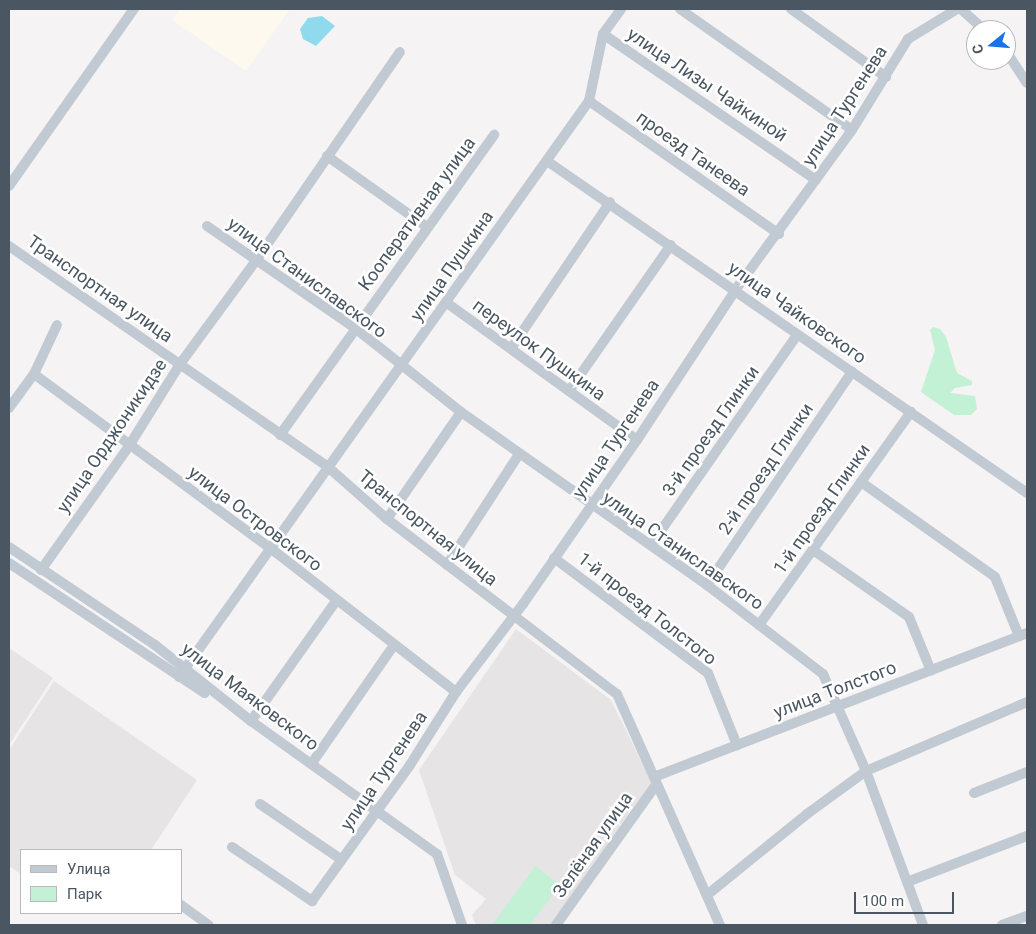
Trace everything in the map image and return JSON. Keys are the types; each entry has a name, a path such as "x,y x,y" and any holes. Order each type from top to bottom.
{"street":[{"path":"9,186 134,9"},
{"name":"улица Пушкина","path":"182,674 270,547 447,303 589,101 603,34 621,9"},
{"path":"680,9 852,130"},
{"path":"791,9 886,77"},
{"name":"улица Тургенева","path":"232,847 312,901 379,810 456,692 514,616 637,440 736,289 779,234 852,130 908,39 957,9"},
{"path":"961,9 973,20"},
{"name":"улица Лизы Чайкиной","path":"603,34 816,180"},
{"name":"улица Орджоникидзе","path":"41,570 129,446 180,364 255,262 400,52"},
{"path":"1016,66 1027,83"},
{"name":"проезд Танеева","path":"589,101 779,234"},
{"name":"Кооперативная улица","path":"280,435 494,135"},
{"path":"327,156 427,227"},
{"name":"улица Чайковского","path":"547,160 736,289 798,335 1027,493"},
{"path":"512,347 610,202"},
{"name":"улица Станиславского","path":"207,226 255,262 355,328 400,367 590,506 651,545 823,674 866,771 923,925"},
{"path":"568,391 671,245"},
{"name":"Транспортная улица","path":"9,246 328,467 386,519 617,694 720,925"},
{"name":"переулок Пушкина","path":"447,303 512,347 568,391 637,440"},
{"path":"9,408 34,374 57,325"},
{"name":"3-й проезд Глинки","path":"651,545 798,335"},
{"name":"2-й проезд Глинки","path":"706,585 852,372"},
{"name":"улица Островского","path":"34,374 129,446 270,547 456,692"},
{"path":"386,519 461,412"},
{"name":"1-й проезд Глинки","path":"759,625 911,412"},
{"path":"447,565 519,454"},
{"path":"861,482 995,577 1023,635"},
{"name":"улица Маяковского","path":"9,547 155,645 182,674"},
{"path":"813,550 909,617 931,671"},
{"name":"1-й проезд Толстого","path":"554,558 708,673 737,745"},
{"name":"улица Маяковского","path":"9,563 182,674 379,810 437,854 462,925"},
{"path":"251,721 336,600"},
{"name":"улица Толстого","path":"655,781 737,745 838,708 1023,635"},
{"path":"312,763 394,644"},
{"path":"707,895 807,814 866,771 1027,702"},
{"path":"974,793 1027,772"},
{"name":"Зелёная улица","path":"556,925 655,781"},
{"path":"260,804 342,860"},
{"path":"907,882 1027,836"},
{"path":"182,906 209,925"},
{"path":"1002,925 1027,916"}],"shaded area":[{"path":"180,9 290,9 246,71 172,20"},
{"path":"516,629 611,700 652,783 552,925 476,925 472,915 486,899 455,875 419,770"},
{"path":"9,648 53,678 9,745"},
{"path":"54,681 197,780 152,849 20,849 20,873 9,866 9,750"}],"green space":[{"path":"933,327 940,329 946,337 957,373 972,381 972,385 955,388 950,393 975,396 977,409 971,415 954,415 921,392 935,350 930,330"},
{"path":"535,866 560,885 530,925 492,925"}],"water":[{"path":"322,16 335,26 316,46 303,39 300,29 308,18"}]}
